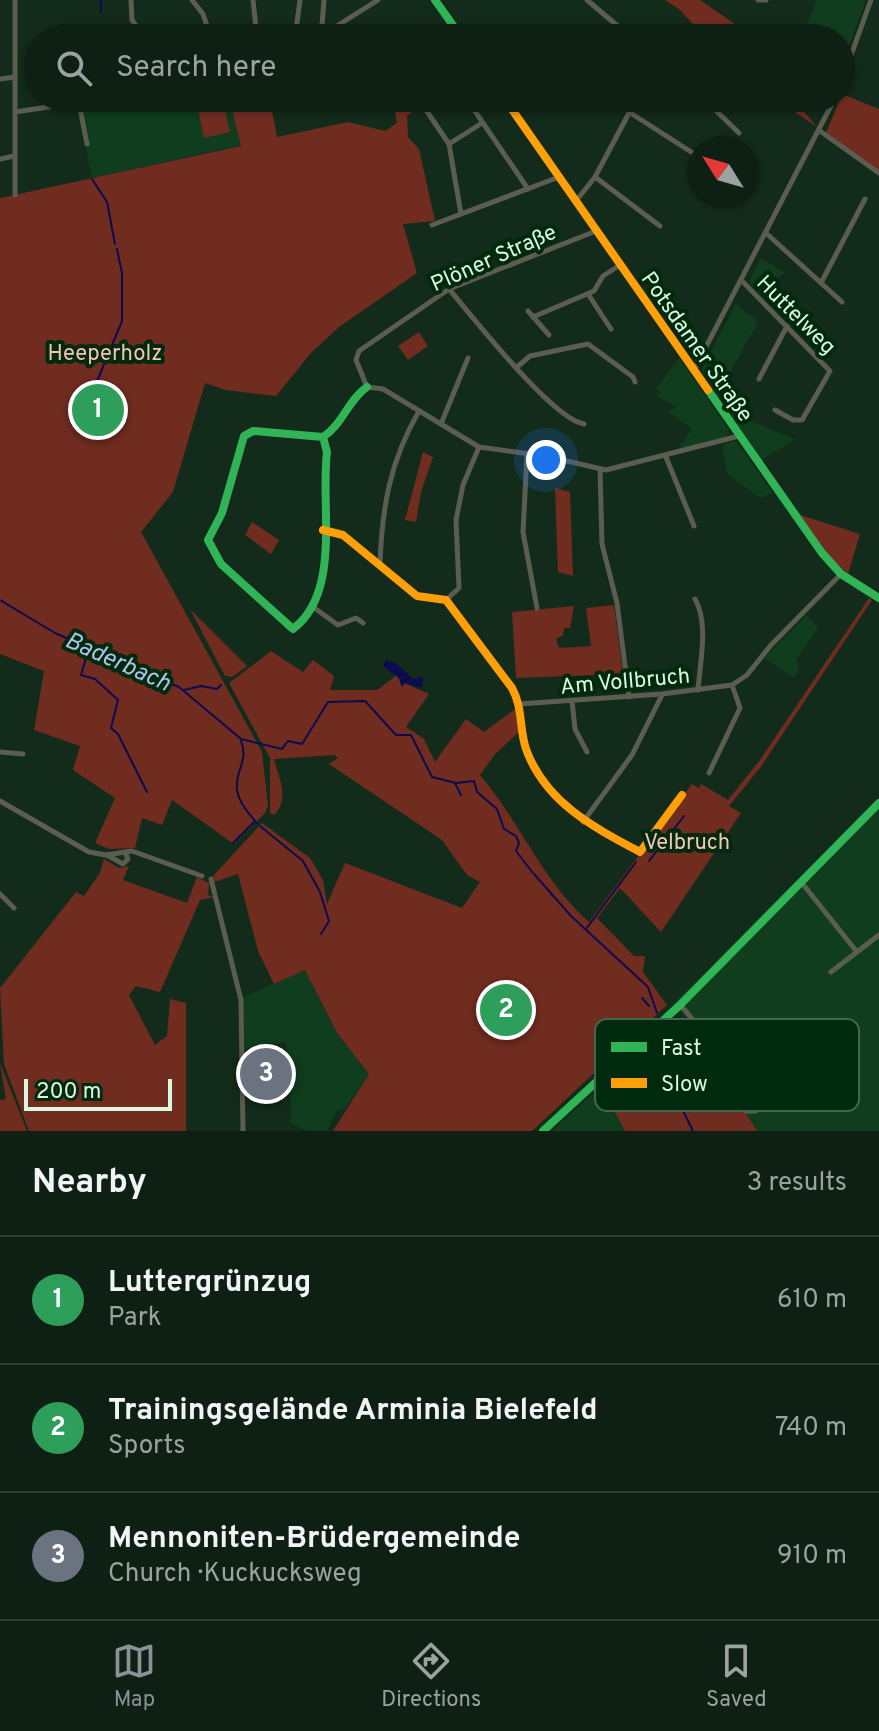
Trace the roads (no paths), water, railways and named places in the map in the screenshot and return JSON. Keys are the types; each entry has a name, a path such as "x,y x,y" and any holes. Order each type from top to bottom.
{"street":[{"path":"15,0 15,195"},
{"path":"131,0 135,24"},
{"path":"192,0 206,24"},
{"path":"253,0 256,24"},
{"path":"297,24 300,0"},
{"path":"322,24 324,0"},
{"path":"341,24 378,0"},
{"path":"435,0 452,24"},
{"path":"587,0 615,24"},
{"path":"758,0 766,0"},
{"path":"855,48 874,1"},
{"path":"0,79 15,77"},
{"path":"15,112 24,111"},
{"path":"81,112 87,144"},
{"path":"427,112 449,144 461,214"},
{"path":"475,112 528,189"},
{"name":"Potsdamer Straße","path":"513,112 822,553 841,574 879,598"},
{"path":"576,201 595,177 629,112 687,149"},
{"path":"717,112 739,133"},
{"path":"693,371 829,112"},
{"path":"449,144 482,123"},
{"path":"820,131 879,173"},
{"path":"0,159 14,156"},
{"path":"432,225 559,177"},
{"path":"595,177 660,226"},
{"path":"821,283 865,199"},
{"name":"Plöner Straße","path":"367,387 366,377 356,360 359,351 449,289 596,231"},
{"path":"766,233 842,302"},
{"path":"533,317 588,294 603,276 620,265"},
{"name":"Huttelweg","path":"741,280 830,371 802,420 793,420 775,410"},
{"path":"449,289 547,400 576,423 584,424"},
{"path":"588,294 611,329"},
{"path":"528,311 549,335"},
{"path":"759,379 787,326"},
{"path":"517,367 530,356 588,344 633,377 635,382"},
{"path":"441,424 468,358"},
{"path":"323,437 328,448 323,468 324,558 313,607 293,629 221,564 208,540 222,513 247,434 323,437 336,428 352,399 367,387 383,389 479,447 600,469 620,469 739,436"},
{"path":"380,565 386,487 401,442 419,411"},
{"path":"446,600 459,588 456,520 463,485 479,447"},
{"path":"527,454 523,532 537,608"},
{"path":"666,457 694,526"},
{"path":"600,469 601,532 617,603 629,697"},
{"path":"323,530 343,535 417,596 446,600 519,704 524,743 536,772 555,799 583,822 640,852 682,795"},
{"path":"709,773 740,708 732,685 747,675 771,645 841,574"},
{"path":"695,599 700,610 701,634 698,690"},
{"path":"313,607 338,625 356,618 363,623"},
{"name":"Am Vollbruch","path":"519,704 629,697 732,685"},
{"path":"583,822 630,759 662,694"},
{"path":"572,701 575,729 587,752"},
{"path":"0,752 23,754"},
{"path":"0,801 83,849 106,855 123,864 128,856 123,852"},
{"path":"665,1019 878,806"},
{"path":"106,855 132,851 202,876"},
{"path":"211,879 241,1000 243,1131"},
{"path":"802,883 857,952"},
{"path":"0,894 14,908"},
{"path":"831,972 879,935"},
{"path":"680,1005 693,1019"},
{"path":"543,1131 595,1083"}],"waterway":[{"path":"101,0 101,12"},
{"path":"92,179 107,202 115,244"},
{"path":"83,415 122,321 122,273 117,249"},
{"name":"Baderbach","path":"0,600 55,633 179,687 241,739 282,749 288,741 302,744 328,702 365,701 396,735 411,735 432,777 456,783 474,781 477,792 497,809 504,829 516,836 519,843 516,851 533,873"},
{"path":"89,648 81,675 95,679 118,700 111,728 118,734 147,792"},
{"path":"184,690 201,686 217,689 221,685"},
{"path":"241,741 243,760 238,777 238,796 257,823"},
{"path":"455,783 461,795"},
{"path":"649,861 684,816"},
{"path":"233,843 255,821"},
{"path":"260,826 303,861 320,892 329,921 321,934"},
{"path":"586,929 636,862"},
{"name":"Baderbach","path":"534,874 571,916 648,987 657,1013"},
{"name":"Baderbach","path":"642,998 649,1006"},
{"name":"Baderbach","path":"683,1111 693,1131"}],"place":[{"name":"Luttergrünzug","path":"98,410"},
{"name":"Trainingsgelände Arminia Bielefeld","path":"506,1010"},
{"name":"Mennoniten-Brüdergemeinde","path":"266,1074"}],"park label":[{"name":"Heeperholz","path":"105,352"},
{"name":"Velbruch","path":"687,841"}]}
